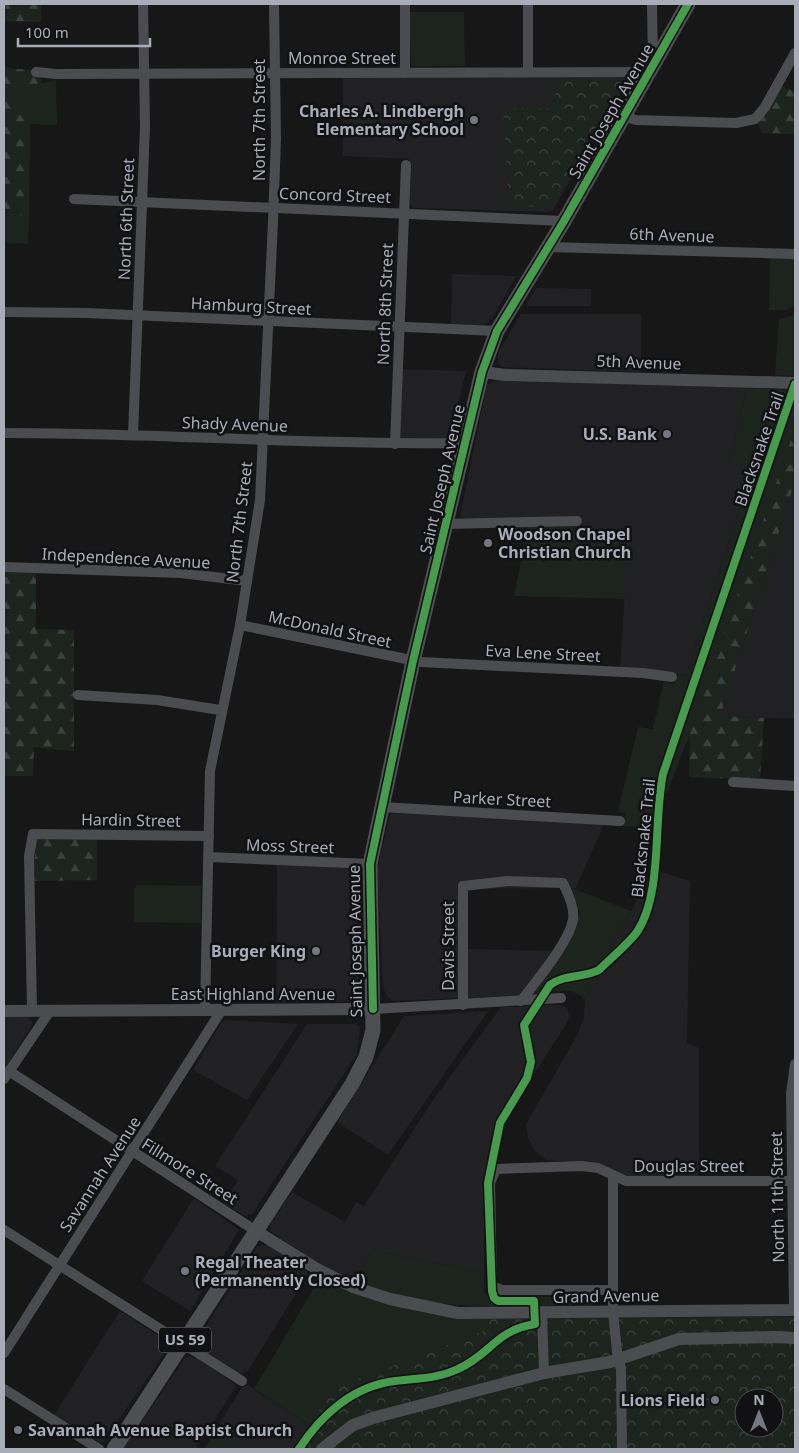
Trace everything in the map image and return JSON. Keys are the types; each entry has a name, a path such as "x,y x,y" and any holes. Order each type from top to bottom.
{"main road":[{"name":"Saint Joseph Avenue","path":"114,1449 352,1084 371,1042 374,1030 370,864 413,661 482,372 497,332 564,222 688,4"}],"street":[{"name":"North 6th Street","path":"133,435 142,204 143,4"},
{"name":"North 7th Street","path":"205,1010 210,771 220,710 240,625 260,500 274,207 274,4"},
{"path":"405,4 405,73"},
{"path":"528,4 528,72"},
{"path":"650,68 652,4"},
{"path":"623,116 636,120 736,123 755,119 765,107 795,53"},
{"name":"Monroe Street","path":"36,72 56,74 275,74 528,72 650,68"},
{"name":"North 8th Street","path":"394,444 406,165"},
{"name":"Concord Street","path":"74,199 142,204 274,207 564,222"},
{"name":"6th Avenue","path":"549,247 795,254"},
{"name":"Hamburg Street","path":"4,312 497,332"},
{"name":"5th Avenue","path":"482,372 506,375 795,383"},
{"name":"Shady Avenue","path":"4,433 133,435 394,444 464,443"},
{"path":"445,524 577,521"},
{"name":"Independence Avenue","path":"4,567 181,573 247,581"},
{"name":"McDonald Street","path":"240,625 413,661"},
{"name":"Eva Lene Street","path":"413,661 643,673 672,678"},
{"path":"78,696 157,700 220,710"},
{"path":"733,782 795,786"},
{"name":"Parker Street","path":"382,807 620,821"},
{"name":"Hardin Street","path":"32,1011 29,856 33,834 209,836"},
{"name":"Moss Street","path":"209,857 370,864"},
{"name":"Davis Street","path":"463,1006 463,886 508,881 563,883 573,919 560,947 521,1001"},
{"name":"East Highland Avenue","path":"4,1011 373,1010 463,1006 561,998"},
{"path":"6,1075 50,1011"},
{"name":"Savannah Avenue","path":"4,1352 133,1153 221,1011"},
{"name":"North 11th Street","path":"795,1064 792,1082 795,1310"},
{"name":"Fillmore Street","path":"6,1075 256,1231"},
{"name":"Douglas Street","path":"613,1290 502,1290 492,1286 490,1183 496,1168 582,1166 598,1168 626,1181 794,1181"},
{"path":"613,1176 613,1312 620,1369 622,1449"},
{"path":"4,1230 242,1381"},
{"name":"Grand Avenue","path":"256,1231 317,1269 353,1287 390,1299 458,1313 542,1314 795,1310"},
{"path":"542,1314 544,1373"},
{"path":"322,1449 353,1425 376,1417 544,1373 610,1362 679,1339 795,1338"},
{"path":"4,1389 98,1449"}],"shaded area":[{"name":"Charles A. Lindbergh Elementary School","path":"624,76 628,78 627,83 553,210 550,212 413,208 408,201 409,159 343,156 343,78"},
{"path":"452,274 516,276 492,319 483,325 451,324"},
{"path":"536,288 591,289 591,306 526,306"},
{"path":"521,314 641,314 641,372 503,367 498,364 498,353"},
{"path":"401,369 466,371 452,431 448,436 442,439 400,437"},
{"path":"497,380 747,388 729,464 753,466 686,676 655,670 620,668 629,530 465,519 460,517 487,384"},
{"path":"795,481 795,719 720,716"},
{"path":"393,812 604,824 576,888 459,889 459,998 393,1001 386,995 383,987 377,869 390,815"},
{"path":"277,863 353,869 358,911 359,988 349,1001 276,1003"},
{"path":"653,869 690,881 687,1043 699,1048 699,1178 624,1178 590,1163 547,1160 535,1151 528,1137 526,1124 574,1041 584,1018 585,1000"},
{"path":"466,949 553,951 522,995 467,998"},
{"path":"565,1006 568,1010 569,1017 567,1023 495,1135 495,1163 485,1181 484,1273 373,1250 354,1280 312,1261 270,1231 271,1223 292,1192 345,1222 356,1202 364,1206 433,1100 501,1007"},
{"path":"488,1011 388,1155 337,1122 404,1016"},
{"path":"4,1017 28,1017 33,1023 4,1070"},
{"path":"226,1020 298,1024 247,1100 193,1070 222,1022"},
{"path":"307,1024 355,1024 360,1027 357,1054 252,1214 245,1216 223,1203 238,1180 215,1166"},
{"path":"194,1198 239,1230 190,1311 142,1281"},
{"path":"268,1245 306,1270 308,1274 248,1371 240,1374 197,1346 195,1342 258,1246"},
{"path":"120,1311 165,1340 167,1344 166,1351 102,1444 54,1415"},
{"path":"189,1356 196,1358 235,1384 235,1388 196,1449 123,1449 185,1358"},
{"path":"247,1385 310,1425 295,1449 230,1449 212,1436 242,1387"}],"green space":[{"path":"4,4 41,4 41,22 4,21"},
{"path":"409,12 464,12 465,66 411,66"},
{"path":"4,66 14,69 42,70 41,85 16,90 16,111 30,124 29,222 14,210 4,210"},
{"path":"56,80 57,125 30,124 16,111 16,90"},
{"path":"556,82 621,82 549,207 509,206 503,108 555,108"},
{"path":"782,86 795,92 795,134 762,133 758,124"},
{"path":"4,210 14,210 29,222 28,244 7,243 4,240"},
{"path":"770,255 795,256 795,304 786,310 769,310"},
{"path":"795,315 795,376 775,375 779,319"},
{"path":"747,388 795,390 795,428 690,734 653,828 622,826 626,813 618,812 638,727 653,729 664,681 674,685 678,675 686,676 753,466 729,465"},
{"path":"795,428 795,481 720,716 764,718 760,780 689,777 690,734"},
{"path":"573,525 630,530 625,599 514,596 528,527"},
{"path":"4,572 36,573 36,629 74,630 74,751 34,747 33,776 4,776"},
{"path":"42,838 97,838 97,880 35,881 34,862 37,840"},
{"path":"137,885 201,886 201,923 134,922 134,889"},
{"path":"572,888 631,911 585,1000 573,992 566,991 530,997 568,945 580,915"},
{"path":"373,1250 484,1273 484,1293 488,1296 595,1298 598,1302 594,1305 472,1306 412,1299 382,1291 354,1280"},
{"path":"317,1277 489,1318 489,1329 333,1389 310,1425 254,1389 314,1288"},
{"path":"795,1317 795,1449 295,1449 332,1389 489,1329 489,1318"},
{"path":"212,1436 231,1448 204,1449"}],"cycle path":[{"path":"373,1009 370,864 413,661 482,372 497,331 564,221 688,4"},
{"name":"Blacksnake Trail","path":"299,1449 328,1414 340,1404 365,1389 395,1381 435,1376 458,1369 478,1357 502,1337 522,1327 535,1324 534,1301 498,1301 494,1298 492,1291 488,1183 500,1123 527,1078 531,1062 524,1025 550,985 561,979 599,970 633,937 645,916 651,897 654,877 658,813 663,774 795,384"}],"place":[{"name":"Charles A. Lindbergh Elementary School","path":"474,120"},
{"name":"U.S. Bank","path":"667,434"},
{"name":"Woodson Chapel Christian Church","path":"488,543"},
{"name":"Burger King","path":"316,951"},
{"name":"Regal Theater (Permanently Closed)","path":"185,1271"},
{"name":"Lions Field","path":"715,1400"},
{"name":"Savannah Avenue Baptist Church","path":"18,1430"}]}
